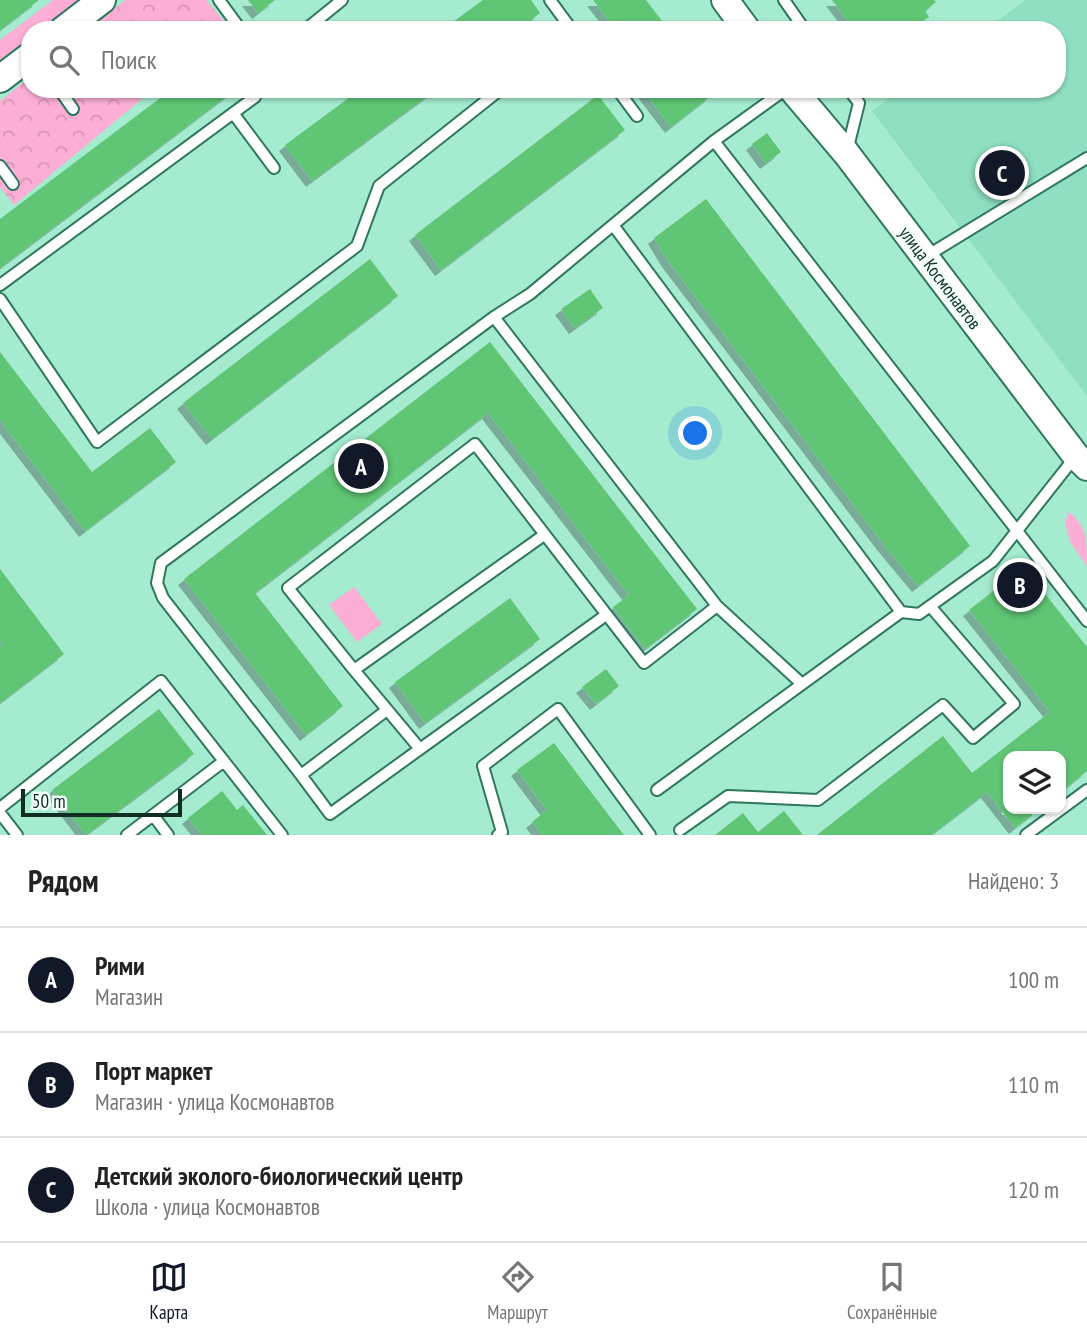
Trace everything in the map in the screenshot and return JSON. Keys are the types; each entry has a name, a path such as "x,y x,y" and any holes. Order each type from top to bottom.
{"street":[{"path":"75,21 102,0"},
{"path":"725,0 740,21"},
{"path":"0,79 21,63"},
{"name":"улица Космонавтов","path":"800,98 846,153 1081,462"}],"lane":[{"path":"219,0 234,21"},
{"path":"316,21 342,0"},
{"path":"550,0 565,21"},
{"path":"784,0 799,21"},
{"path":"65,98 73,109"},
{"path":"0,285 254,98"},
{"path":"0,299 97,442 357,246 379,186 490,98"},
{"path":"624,98 637,116"},
{"path":"606,615 330,814 163,598 157,583 161,563 494,317 530,294 715,141 774,98"},
{"path":"846,153 859,103 855,98"},
{"path":"233,113 274,168"},
{"path":"715,141 1087,621"},
{"path":"925,257 1087,158"},
{"path":"0,166 13,184"},
{"path":"613,225 901,612"},
{"path":"494,317 717,606 802,684"},
{"path":"420,749 288,589 475,444 644,663 717,606"},
{"path":"657,790 901,612 919,614 993,561 1081,462"},
{"path":"354,670 544,536"},
{"path":"680,830 728,796 818,800 943,705 974,738 1014,704 930,606"},
{"path":"0,808 161,681 282,835"},
{"path":"498,835 502,832 483,766 558,709 650,835"},
{"path":"301,775 387,710"},
{"path":"127,835 224,761"},
{"path":"1026,835 1087,790"},
{"path":"0,813 17,835"},
{"path":"153,815 168,835"}],"shaded area":[{"path":"1026,0 1087,0 1087,396 872,111 890,98 1066,98 1066,21 997,21"}],"green space":[{"path":"53,0 79,0 52,21 25,21"},
{"path":"125,0 206,0 224,21 99,21"},
{"path":"21,24 21,45 0,60 0,40"},
{"path":"21,84 21,98 143,98 14,205 0,187 0,101"},
{"path":"1069,512 1085,534 1087,566 1070,542 1065,521"},
{"path":"354,587 382,624 357,642 329,605"}],"building":[{"path":"0,0 39,0 0,30"},
{"path":"248,0 275,0 258,13"},
{"path":"483,0 531,0 540,13 530,21 454,21"},
{"path":"593,0 646,0 662,21 609,21"},
{"path":"832,0 936,2 925,11 929,17 923,21 848,21"},
{"path":"160,98 224,98 0,268 0,219"},
{"path":"349,98 425,98 312,181 285,145"},
{"path":"594,98 600,98 625,130 441,270 415,235"},
{"path":"649,98 708,98 671,127"},
{"path":"767,133 781,152 766,163 752,144"},
{"path":"706,199 970,546 918,586 883,544 668,261 654,238"},
{"path":"370,259 398,296 212,439 183,403"},
{"path":"590,289 603,308 575,328 561,309"},
{"path":"490,342 697,609 645,649 613,607 629,595 488,413 255,593 343,706 306,735 184,579"},
{"path":"0,352 92,472 150,428 176,462 85,531 0,420"},
{"path":"1024,567 1087,647 1087,771 1066,788 1066,751 1003,751 1003,813 987,792 931,835 817,835 943,736 972,773 1050,712 969,610"},
{"path":"0,569 64,654 0,703 0,647 3,645 0,640"},
{"path":"510,598 540,639 425,723 395,682"},
{"path":"606,669 619,686 596,704 582,687"},
{"path":"159,709 194,754 86,835 52,790"},
{"path":"554,743 624,835 542,835 532,822 547,810 517,770"},
{"path":"222,791 237,810 243,805 267,835 202,835 188,818"},
{"path":"784,811 803,835 715,835 743,813 758,832"},
{"path":"1004,814 1033,814 1015,828"}],"place":[{"name":"Детский эколого-биологический центр","path":"1002,173"},
{"name":"Рими","path":"361,466"},
{"name":"Порт маркет","path":"1020,585"}]}
